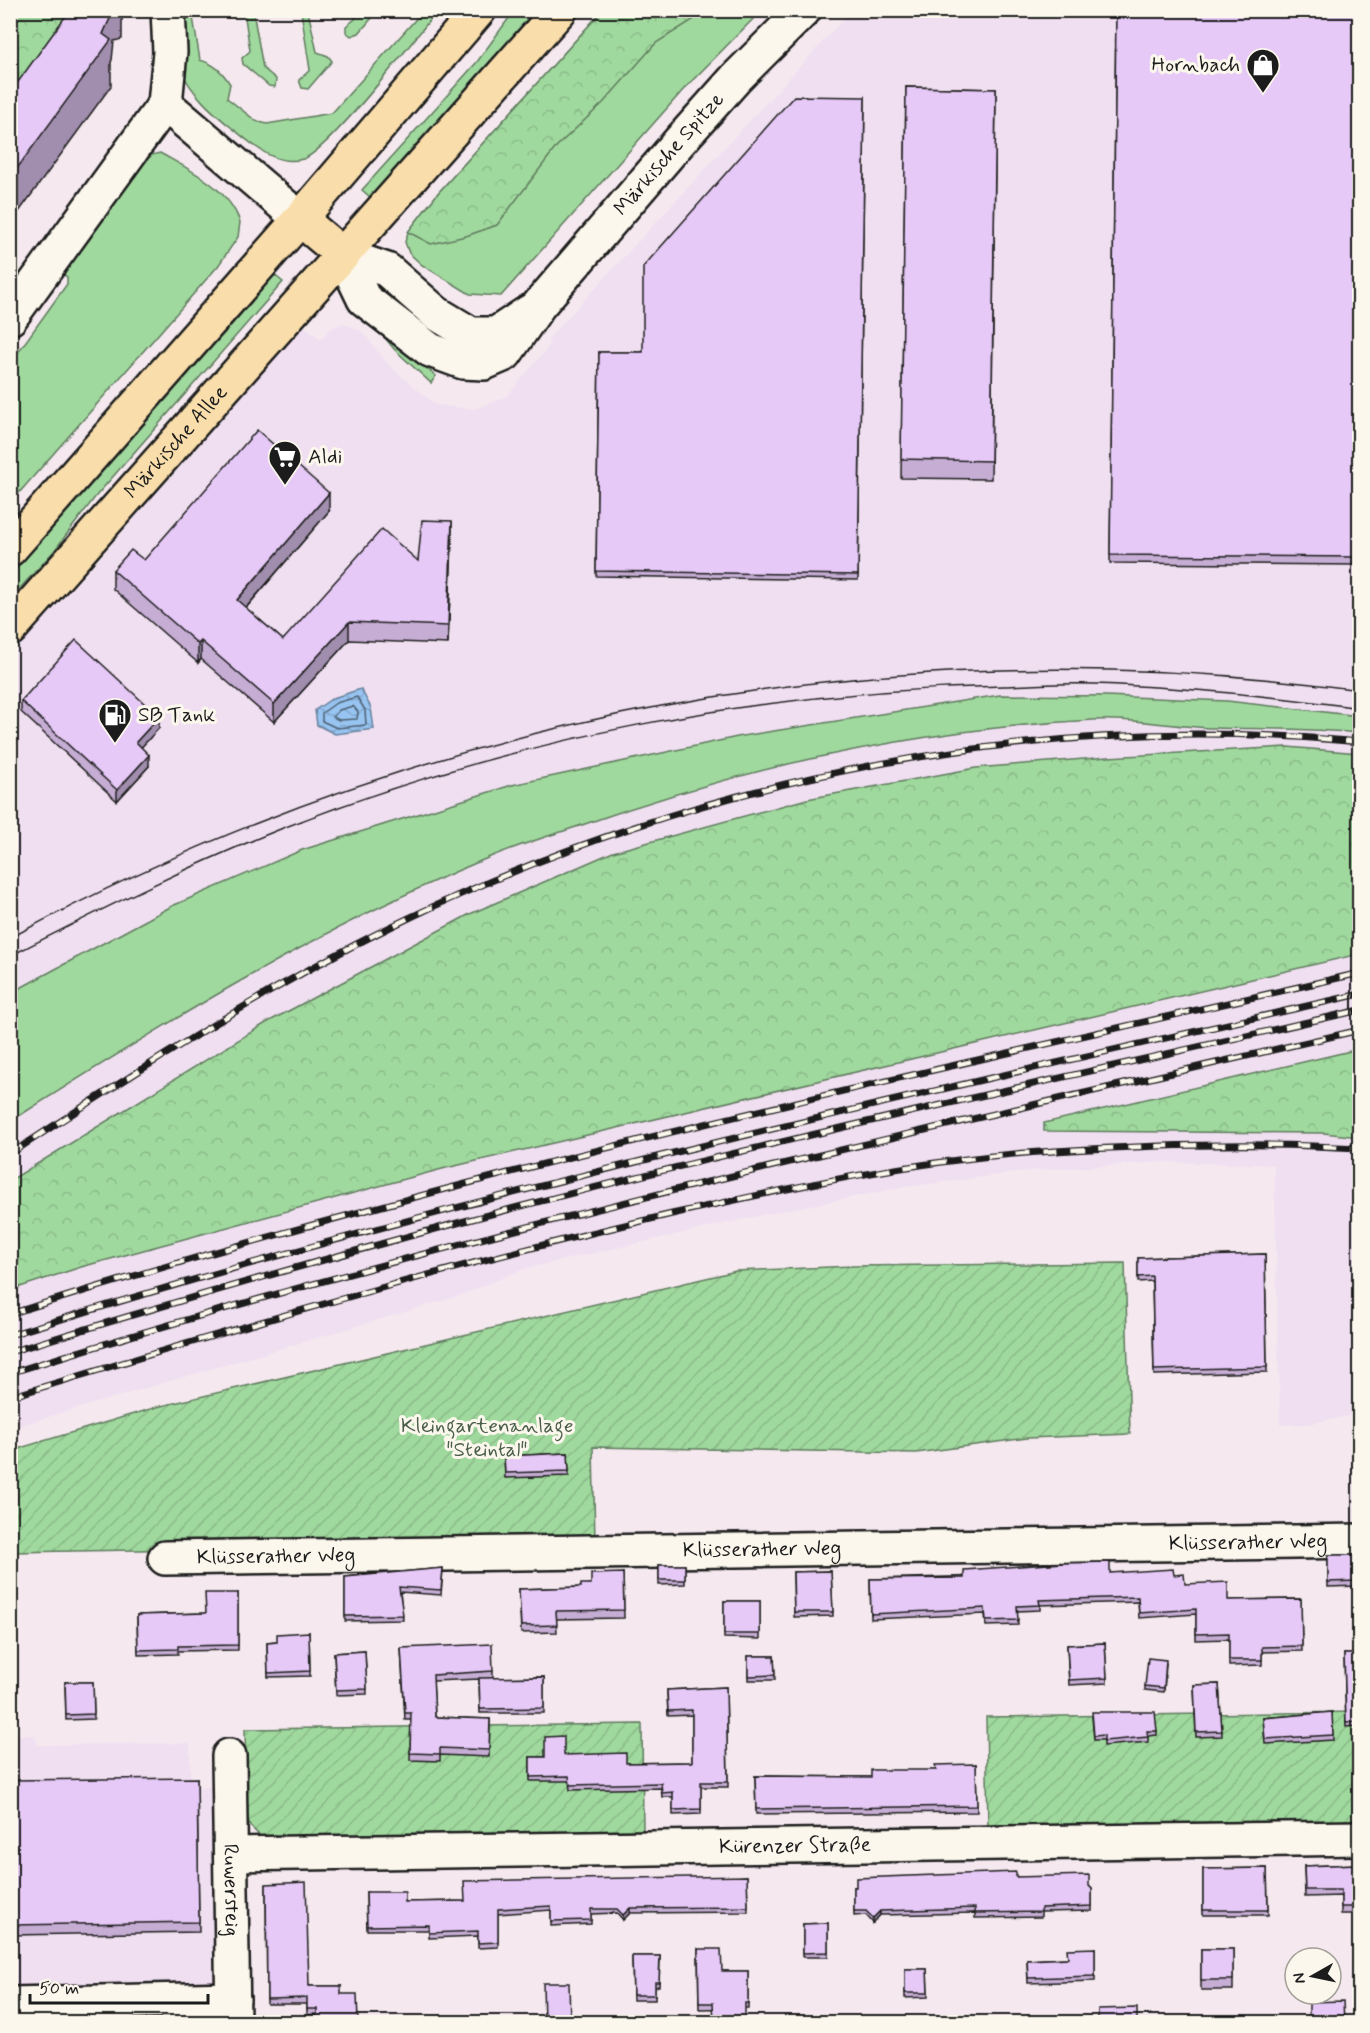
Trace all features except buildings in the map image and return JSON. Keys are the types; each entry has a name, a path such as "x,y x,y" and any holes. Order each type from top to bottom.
{"main road":[{"path":"10,549 300,219 479,10"},
{"name":"Märkische Allee","path":"10,630 560,10"},
{"path":"300,219 343,255"}],"street":[{"path":"10,318 165,104 170,52 168,10"},
{"name":"Märkische Spitze","path":"343,255 364,299 430,350 463,362 484,363 505,354 539,305 736,78 804,10"},
{"path":"165,104 300,219"},
{"name":"Klüsserather Weg","path":"165,1558 1359,1541"},
{"name":"Ruwersteig","path":"229,1756 233,2011"},
{"name":"Kürenzer Straße","path":"231,1854 1359,1838"},
{"path":"10,2004 233,2011"}],"shaded area":[{"path":"851,11 1359,11 1359,716 1227,701 1105,696 512,785 302,850 172,906 11,993 10,656 85,575 303,325 321,339 330,329 343,323 361,331 392,368 436,405 475,409 507,396 549,346 548,339"},
{"path":"1098,720 1211,728 1359,733 1359,753 1287,747 1108,757 976,768 807,799 613,852 470,914 266,1023 11,1180 11,1121 156,1028 337,928 491,856 627,809 758,770 856,748 980,729"},
{"path":"1359,954 1359,1049 1044,1124 1045,1131 1324,1133 1359,1137 1359,1414 1308,1424 1280,1425 1274,1165 1166,1162 1039,1170 906,1187 776,1212 524,1269 456,1297 11,1428 11,1290 81,1267 442,1169"},
{"path":"10,1735 34,1735 38,1745 190,1743 191,1787 214,1787 217,1984 11,1987"},
{"path":"199,2016 206,2022 60,2022 127,2018"}],"green space":[{"path":"11,11 67,11 73,52 11,139"},
{"path":"178,11 192,11 200,60 214,66 227,79 230,84 227,98 256,121 267,124 332,113 423,11 437,11 372,92 332,136 315,152 303,159 293,161 274,157 256,147 217,115 196,94 179,64"},
{"path":"244,11 253,11 263,68 276,79 275,87 269,86 243,64 242,58 250,51"},
{"path":"301,11 308,11 317,52 328,56 332,61 308,89 302,88 299,80 310,70"},
{"path":"357,11 378,11 359,33 351,36 346,32 346,26 355,19"},
{"path":"514,11 535,11 370,197 362,190 477,62"},
{"path":"602,11 761,11 684,89 501,296 470,294 422,265 409,253 405,242 408,232 438,193"},
{"path":"602,11 707,11 656,43 603,103 557,146 497,225 466,236 431,244 408,232 438,193"},
{"path":"160,153 207,181 227,199 240,222 238,237 218,266 11,502 11,362 67,284 67,277 57,270 137,159 144,162 152,155"},
{"path":"272,273 283,282 96,496 54,551 11,598 10,576"},
{"path":"373,323 436,376 431,383 394,349"},
{"path":"1000,695 1227,701 1359,716 1359,733 1305,729 1200,727 1108,720 1027,725 962,732 832,754 705,786 534,841 427,884 245,978 127,1048 11,1121 11,993 172,906 302,850 512,785 742,736"},
{"path":"1287,747 1359,753 1359,954 442,1169 81,1267 11,1290 11,1180 266,1023 470,914 613,852 807,799 976,768 1108,757"},
{"path":"1359,1049 1359,1137 1324,1133 1044,1131 1044,1123"},
{"name":"Kleingartenanlage \"Steintal\"","path":"1125,1263 1130,1434 1027,1438 916,1453 593,1447 595,1543 11,1552 10,1451 157,1407 736,1271 853,1266"},
{"path":"1359,1712 1359,1821 988,1827 986,1717"},
{"path":"642,1724 643,1832 263,1839 250,1826 247,1816 245,1729"}],"water":[{"path":"361,689 371,708 374,729 335,734 317,725 315,710 333,698"}],"tram line":[{"path":"10,938 169,860 332,795 497,743 665,705 836,681 1009,670 1183,673 1360,690"},
{"path":"10,956 179,873 283,828 370,796 458,769 547,745 637,725 728,709 819,698 911,690 1060,684 1127,685 1194,690 1360,708"}],"railway":[{"path":"10,1154 206,1029 357,944 409,918 521,869 636,827 754,792 873,765 994,746 1115,736 1238,735 1360,742"},
{"path":"10,1314 177,1263 513,1172 851,1089 1360,973"},
{"path":"10,1335 177,1285 512,1193 1020,1071 1360,994"},
{"path":"10,1352 291,1269 573,1193 797,1138 1360,1010"},
{"path":"10,1373 344,1275 681,1188 1360,1030"},
{"path":"10,1397 257,1323 505,1255 672,1214 862,1175 958,1160 1093,1149 1245,1145 1360,1148"}],"place":[{"name":"Hornbach","path":"1263,94"},
{"name":"Aldi","path":"285,486"},
{"name":"SB Tank","path":"115,744"}]}
